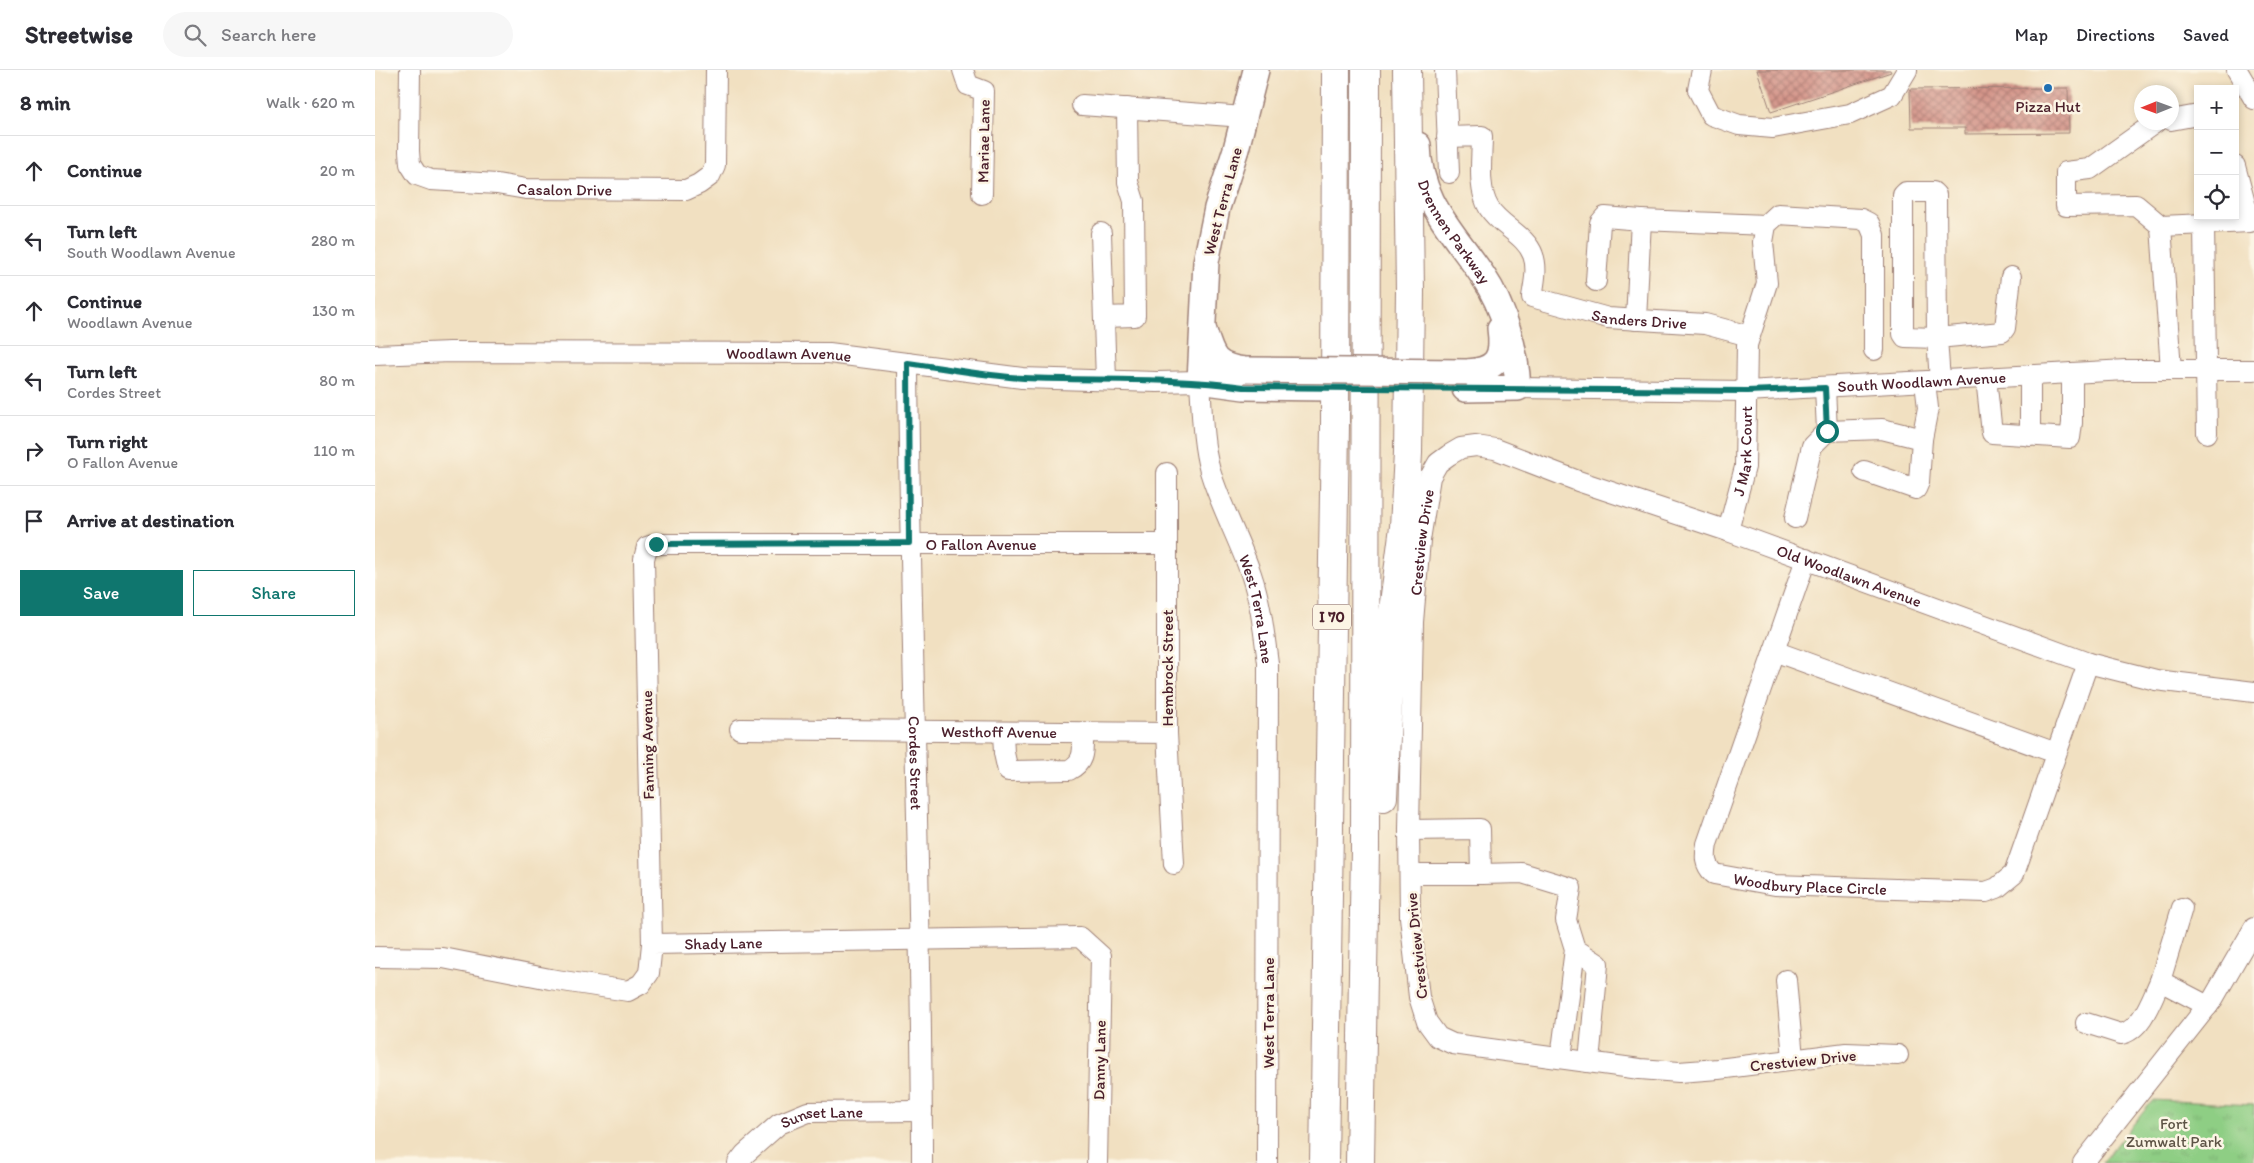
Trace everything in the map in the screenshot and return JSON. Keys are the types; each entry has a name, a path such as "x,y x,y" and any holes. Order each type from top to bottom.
{"highway":[{"path":"1331,70 1336,98"},
{"name":"I 70","path":"1324,1163 1335,425 1335,70"},
{"name":"I 70","path":"1360,1163 1365,848 1365,70"},
{"path":"1365,848 1383,800 1391,618 1404,527 1408,453 1410,291 1407,70"}],"main road":[{"name":"Drennen Parkway","path":"1416,70 1418,153 1423,183 1430,200 1444,224 1483,275 1497,299 1517,370 1518,388"},
{"name":"West Terra Lane","path":"1200,381 1206,262 1217,208 1244,116 1251,77"},
{"path":"1466,380 1493,365 1500,353 1501,339 1497,299"},
{"path":"1202,323 1215,359 1244,378"},
{"name":"South Woodlawn Avenue","path":"1200,381 1244,378 1466,380 1518,388"}],"street":[{"name":"Casalon Drive","path":"410,70 409,151 410,164 417,175 431,180 497,184 526,189 660,191 686,190 710,176 715,164 716,70"},
{"name":"Mariae Lane","path":"963,70 968,84 984,91 983,194"},
{"path":"1445,70 1449,173"},
{"path":"1702,70 1698,90 1711,115 1739,125 1773,128 1851,114 1891,95 1907,70"},
{"path":"2237,70 2247,98"},
{"path":"1082,105 1244,116"},
{"path":"1104,317 1135,316 1134,201 1128,182 1127,108"},
{"path":"2179,119 2194,116"},
{"path":"2144,130 2090,169 2066,172 2066,206 2136,205 2161,226 2250,222 2237,175"},
{"name":"Sanders Drive","path":"1447,137 1482,136 1482,184 1484,197 1489,208 1527,245 1534,256 1535,271 1532,297 1608,318 1705,324 1749,336"},
{"path":"1864,472 1916,489 1919,482 1922,439 1932,382 1937,338 1936,195 1933,192 1906,192 1903,195 1903,334 1905,337 1937,338 2002,332 2011,278"},
{"path":"1596,281 1599,223 1605,217 1766,225 1778,214 1861,219 1869,223 1874,235 1874,350"},
{"path":"1636,320 1641,220"},
{"path":"2203,224 2207,434"},
{"name":"J Mark Court","path":"1728,530 1745,467 1749,336 1767,283 1763,242 1766,225"},
{"path":"2161,226 2171,370"},
{"path":"1101,233 1105,380"},
{"name":"Woodlawn Avenue","path":"375,355 460,352 829,353 1022,378 1200,381"},
{"name":"Cordes Street","path":"908,363 909,543 919,940 922,1163"},
{"name":"South Woodlawn Avenue","path":"1518,388 1747,391 2127,370 2254,370"},
{"path":"1986,378 1991,433 2070,438 2073,423 2072,373"},
{"path":"2030,376 2030,436"},
{"name":"West Terra Lane","path":"1200,381 1202,424 1210,469 1224,512 1251,574 1261,614 1268,663 1267,1163"},
{"path":"1825,388 1827,431"},
{"path":"1795,518 1812,446 1827,431 1882,429 1922,439"},
{"name":"Old Woodlawn Avenue","path":"1449,455 1461,448 1476,446 1495,449 1578,481 1728,530 2088,663 2156,680 2254,692"},
{"name":"Crestview Drive","path":"1449,455 1438,464 1430,477 1421,540 1412,632 1409,830 1410,918 1419,997 1427,1022 1438,1036 1453,1044 1679,1072 1846,1053 1898,1055"},
{"name":"Hembrock Street","path":"1167,473 1167,733 1174,864"},
{"name":"O Fallon Avenue","path":"647,546 656,544 909,543 1167,544"},
{"name":"Fanning Avenue","path":"647,546 644,559 652,944"},
{"name":"Woodbury Place Circle","path":"1807,559 1707,844 1705,858 1707,867 1714,874 1775,886 1985,892 1997,888 2013,874 2088,663"},
{"path":"1774,651 2056,753"},
{"name":"Westhoff Avenue","path":"739,729 1167,733"},
{"path":"1003,732 1004,753 1008,771 1069,770 1078,766 1084,755 1083,733"},
{"path":"1409,830 1480,829 1481,874"},
{"path":"1410,874 1522,873 1571,888 1566,920 1575,949 1561,1058"},
{"path":"2086,1023 2121,1034 2131,1030 2143,1015 2160,981 2182,908"},
{"path":"2083,1163 2213,1000 2254,928"},
{"name":"Shady Lane","path":"652,944 1080,937 1101,956"},
{"path":"375,958 443,958 550,979 628,990 641,984 649,973 652,944"},
{"path":"1575,949 1598,964 1589,1062"},
{"name":"Danny Lane","path":"1097,1163 1101,956"},
{"path":"1786,980 1793,1058"},
{"path":"2160,981 2208,1006"},
{"name":"Sunset Lane","path":"738,1163 745,1154 779,1124 808,1112 922,1111"}],"green space":[{"name":"Fort Zumwalt Park","path":"2153,1100 2254,1105 2254,1163 2102,1163"}],"building":[{"path":"1757,70 1890,70 1891,72 1771,112"},
{"path":"2068,88 2069,133 1965,134 1965,128 1911,128 1910,89"}],"place":[{"name":"Pizza Hut","path":"2048,88"}],"route":[{"path":"656,544 909,543 908,363 1022,378 1157,382 1200,381 1244,387 1747,391 1825,388 1827,431"}]}
